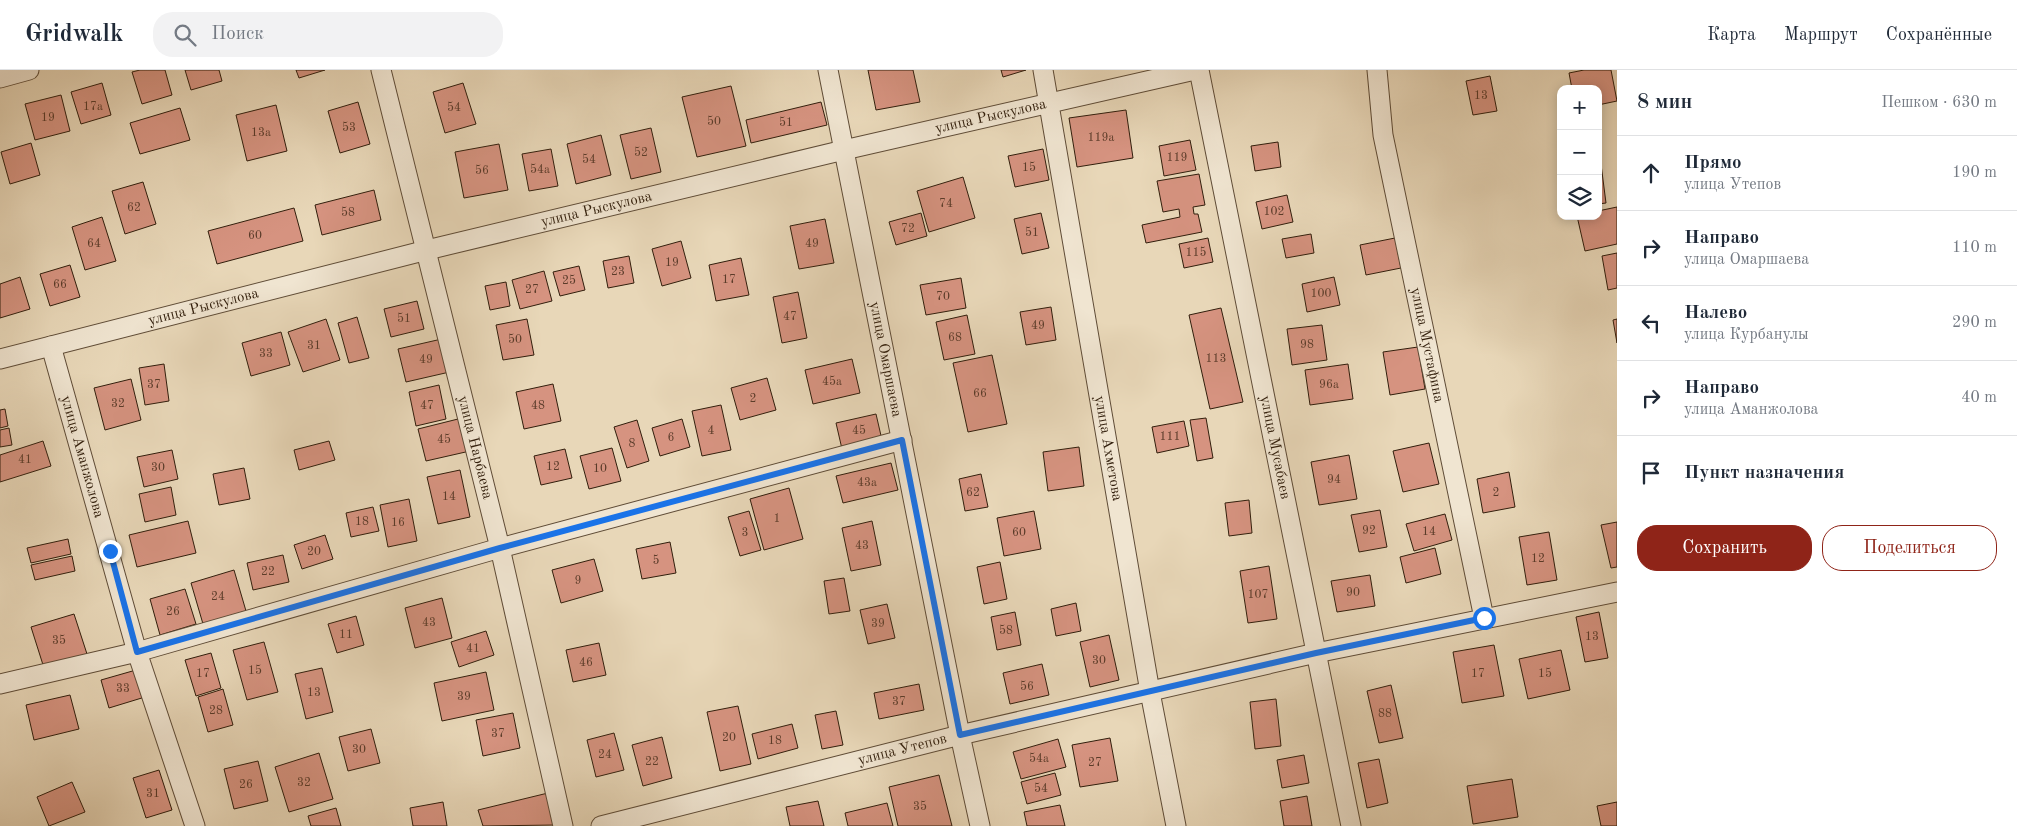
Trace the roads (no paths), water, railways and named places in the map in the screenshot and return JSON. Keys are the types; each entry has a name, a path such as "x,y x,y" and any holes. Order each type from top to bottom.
{"street":[{"path":"0,78 29,70"},
{"name":"улица Нарбаева","path":"381,70 500,548 562,826"},
{"name":"улица Омаршаева","path":"828,70 960,735 980,826"},
{"name":"улица Ахметова","path":"1043,70 1150,692 1176,826"},
{"name":"улица Рыскулова","path":"0,359 427,250 844,150 1195,70"},
{"name":"улица Мусабаев","path":"1199,70 1351,826"},
{"name":"улица Мустафина","path":"1377,70 1383,135 1484,618"},
{"name":"улица Аманжолова","path":"51,346 137,652 195,826"},
{"path":"0,684 137,652 500,548 902,440"},
{"name":"улица Утепов","path":"601,826 960,735 1316,653 1617,592"}]}
